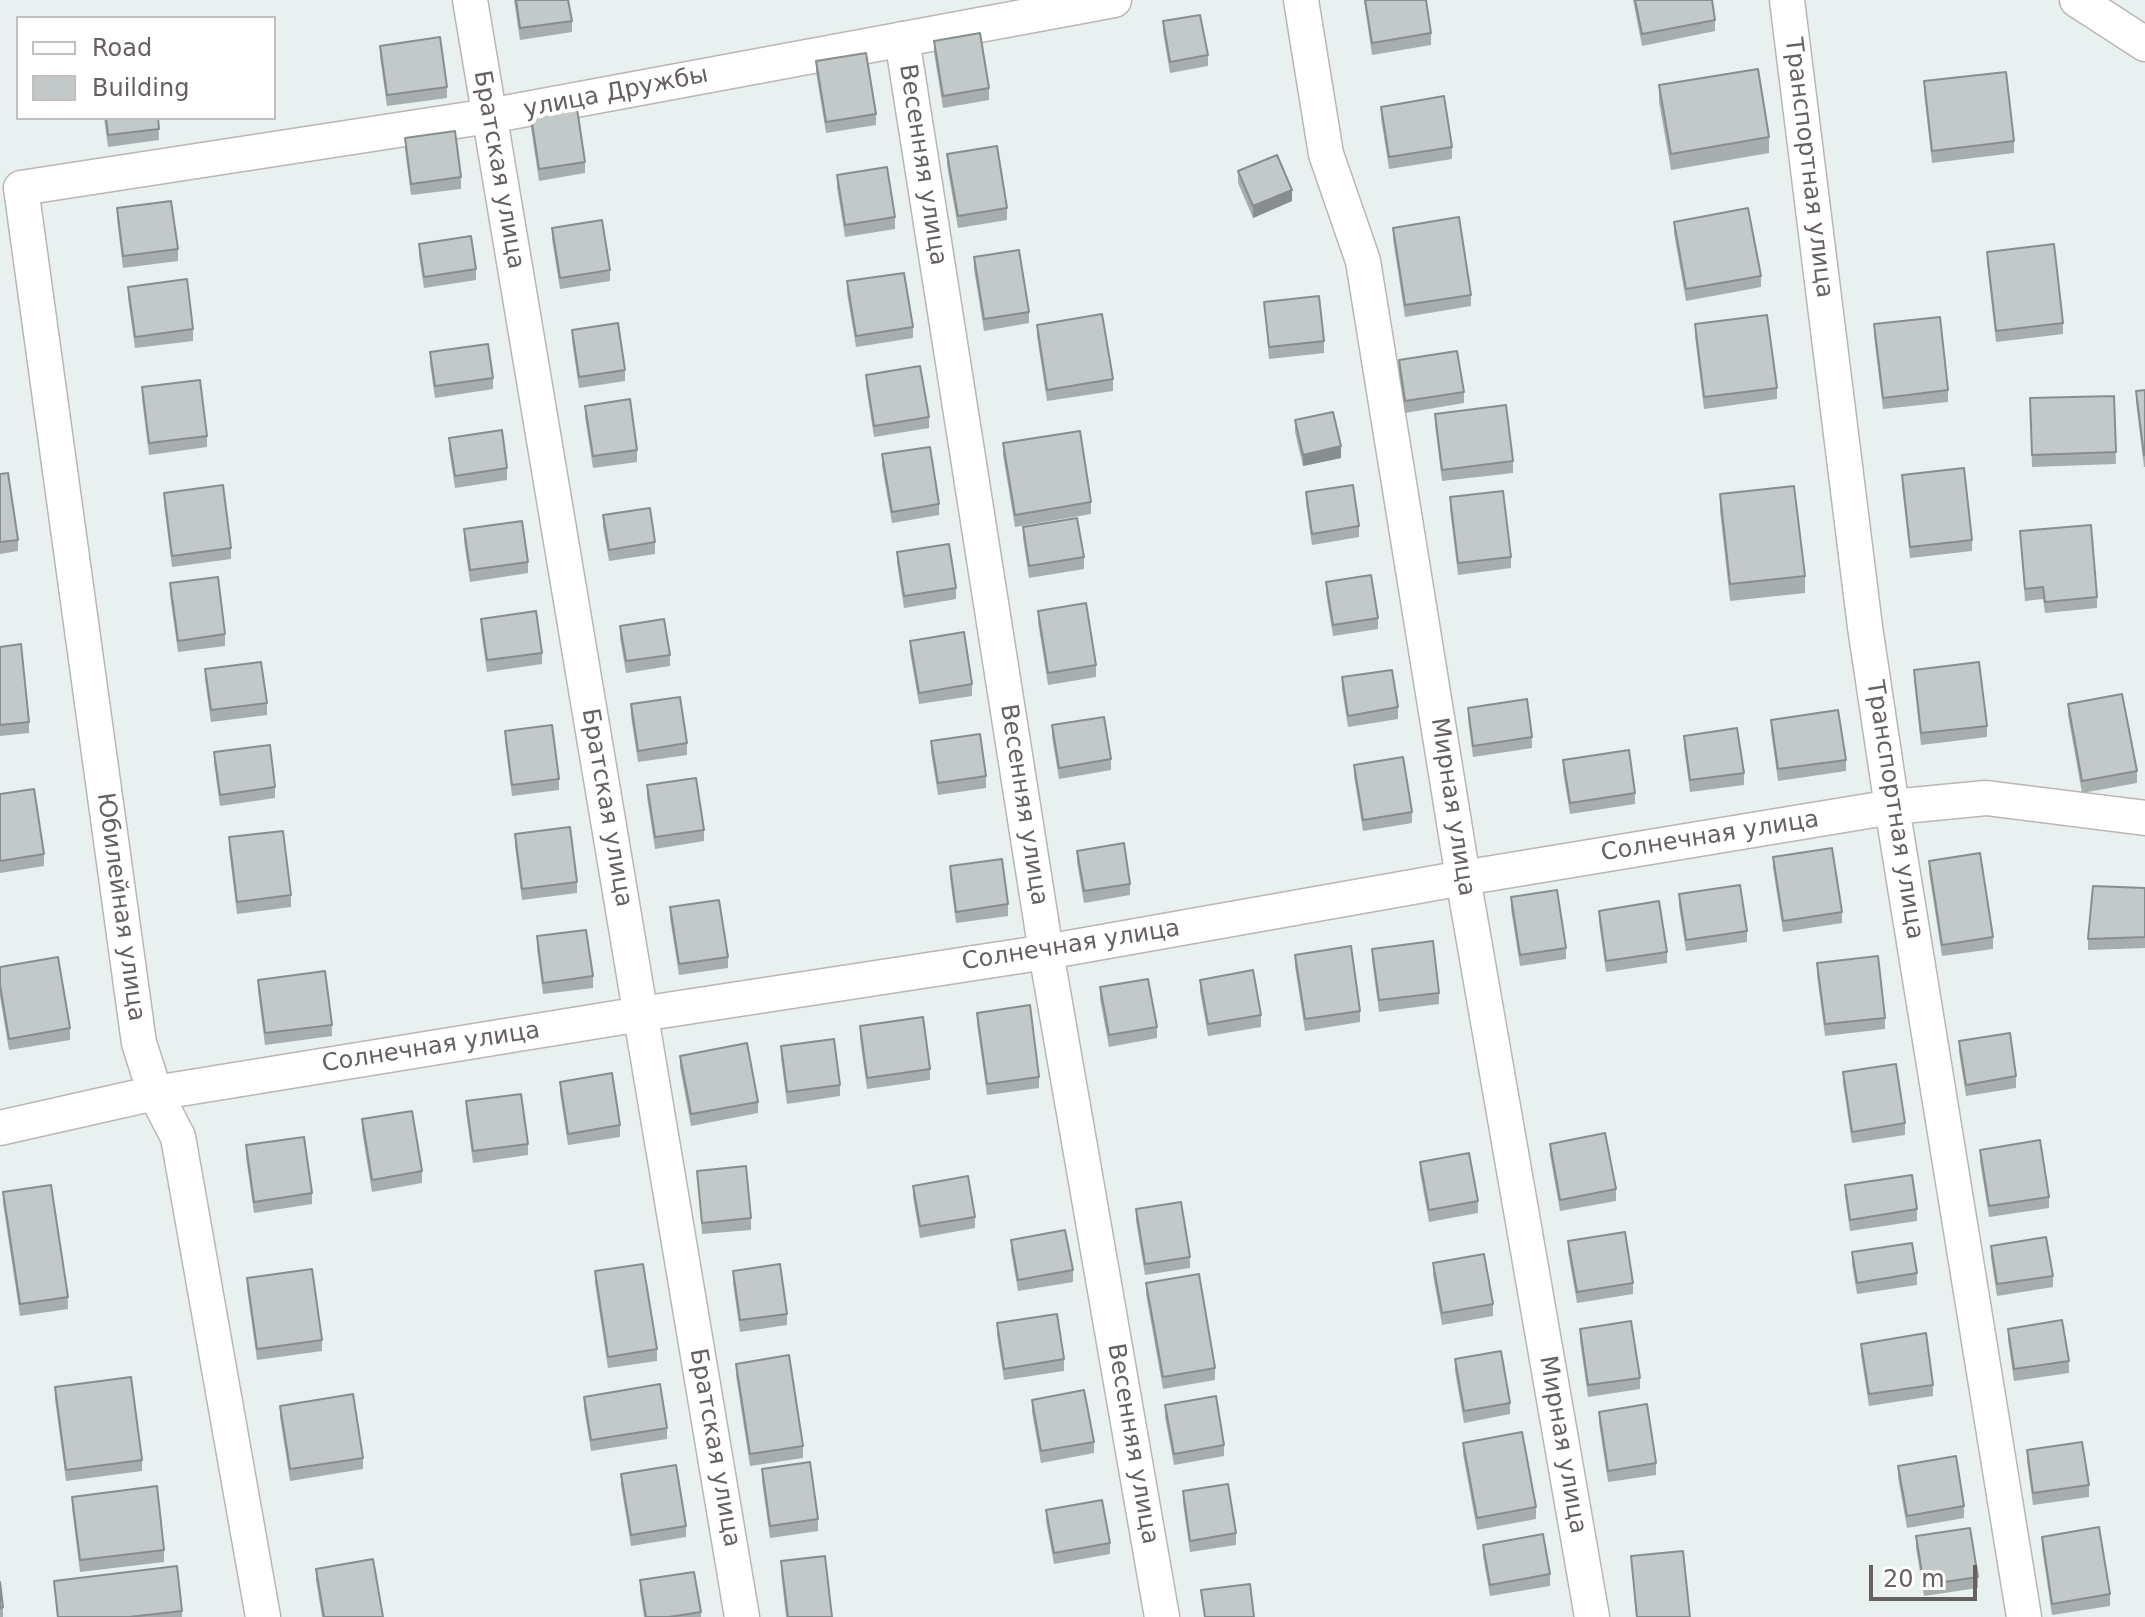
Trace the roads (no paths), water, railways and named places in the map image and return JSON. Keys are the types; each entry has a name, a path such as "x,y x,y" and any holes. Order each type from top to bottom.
{"street":[{"name":"Братская улица","path":"470,0 742,1617"},
{"name":"улица Дружбы","path":"21,188 489,116 1114,0"},
{"name":"Мирная улица","path":"1301,0 1326,154 1363,261 1463,878 1592,1617"},
{"name":"Транспортная улица","path":"1787,0 1865,627 2024,1617"},
{"path":"2077,0 2145,44"},
{"name":"Весенняя улица","path":"902,39 1046,952 1162,1617"},
{"name":"Юбилейная улица","path":"21,188 139,1043 155,1093 178,1137 263,1617"},
{"name":"Солнечная улица","path":"0,1128 155,1093 1046,952 1463,878 1892,807 1986,798 2145,818"}]}
